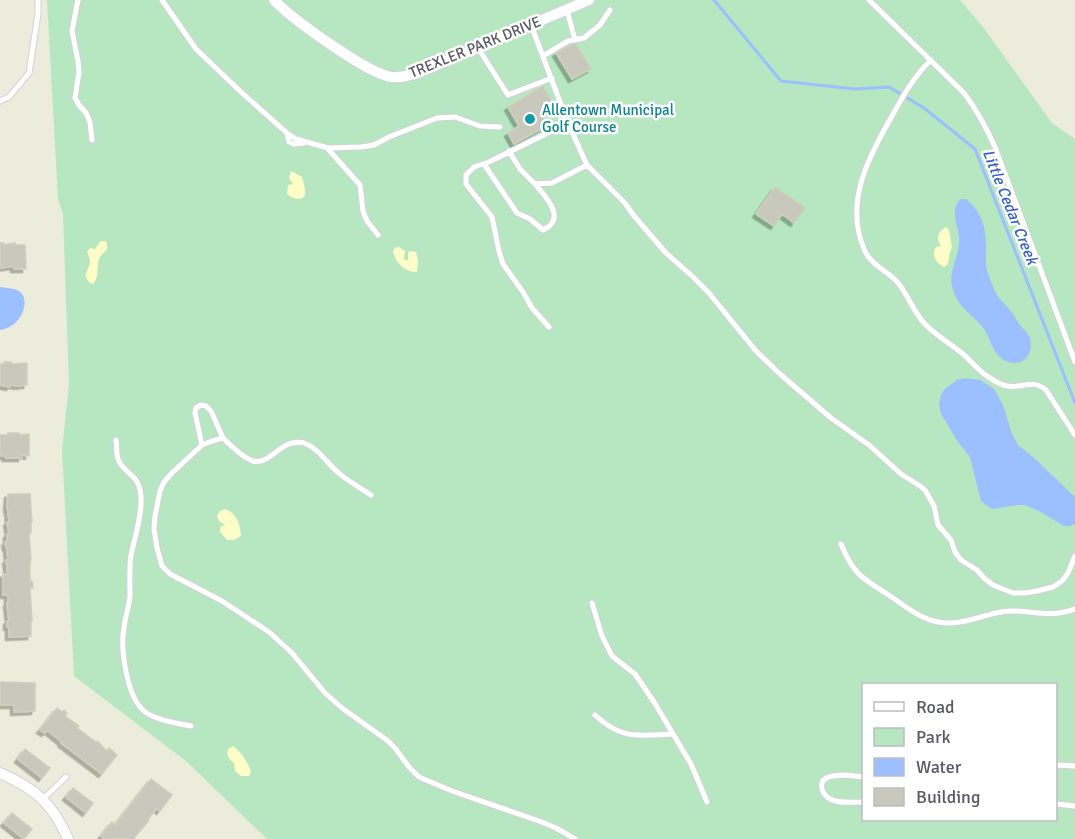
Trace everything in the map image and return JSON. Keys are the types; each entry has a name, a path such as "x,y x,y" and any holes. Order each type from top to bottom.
{"street":[{"name":"TREXLER PARK DRIVE","path":"274,0 318,35 370,69 392,77 404,77 420,72 589,0"},
{"path":"0,773 43,799 62,824 68,839"}],"lane":[{"path":"0,101 9,97 28,73 38,14 38,0"},
{"path":"78,0 72,31 79,72 75,98 90,122 92,140"},
{"path":"162,0 196,49 287,133 306,143 328,148 374,145 437,118 455,117 480,126 500,127"},
{"path":"869,0 964,93 984,122 1075,362"},
{"path":"567,9 575,40"},
{"path":"543,56 568,41 584,38 600,25 610,10"},
{"path":"531,25 568,123 587,165 624,202 666,253 709,293 756,351 780,375 831,418 869,445 901,474 925,490 934,506 939,525 951,540 961,560 977,570 993,585 1013,593 1025,593 1053,587 1062,582 1075,556"},
{"path":"478,48 508,95 552,78"},
{"path":"931,60 919,71 899,102 866,165 859,188 857,206 861,241 873,263 899,284 924,322 986,375 1006,386 1040,385 1046,390 1075,435"},
{"path":"549,327 532,308 523,291 503,264 492,217 466,184 466,175 474,167 568,123"},
{"path":"328,148 360,185 363,211 378,235"},
{"path":"484,164 516,213 530,219 543,230 547,229 555,218 555,211 509,152"},
{"path":"535,184 552,183 587,165"},
{"path":"202,444 195,413 196,408 201,405 211,411 223,438 250,460 256,462 264,460 282,446 300,442 309,445 339,474 371,495"},
{"path":"223,438 202,444 164,482 157,503 154,529 162,566 170,574 222,601 269,632 292,653 325,693 388,741 419,777 539,821 575,839"},
{"path":"116,440 118,458 121,465 136,479 141,499 129,572 130,598 123,630 125,667 135,700 144,712 191,726"},
{"path":"841,544 856,572 904,607 938,622 961,622 1010,611 1051,614 1075,609"},
{"path":"592,603 602,636 612,656 635,674 654,702 691,765 707,802"},
{"path":"595,716 608,727 623,734 642,736 673,734"},
{"path":"1057,765 1075,766"},
{"path":"43,799 66,777"},
{"path":"862,777 826,777 821,787 830,799 842,802 862,802"},
{"path":"1057,804 1075,806"}],"green space":[{"name":"Allentown Municipal Golf Course","path":"47,0 960,0 983,27 1052,123 1075,139 1075,839 267,839 186,761 74,676 62,450 69,384 63,214 58,199"}],"sand":[{"path":"291,171 302,177 305,195 301,199 287,194 288,185 293,184 289,178"},
{"path":"946,227 949,230 952,247 948,264 944,267 937,261 934,253 936,247 941,246 938,241 939,233"},
{"path":"101,241 106,241 107,250 99,259 93,284 86,276 90,263 87,252 90,248 95,249"},
{"path":"396,247 405,251 405,260 408,260 410,251 416,252 417,272 408,271 398,263 393,251"},
{"path":"225,509 235,516 239,523 241,536 234,540 227,540 220,532 220,527 225,525 219,521 217,516"},
{"path":"233,746 246,761 251,772 249,776 241,776 235,771 234,763 227,754 228,749"}],"water":[{"path":"961,199 966,199 976,209 982,220 986,240 986,267 996,294 1030,338 1030,352 1023,361 1018,363 1006,361 997,354 984,329 961,305 954,293 951,280 959,243 955,207"},
{"path":"0,287 19,291 25,302 22,314 17,321 0,330"},
{"path":"964,378 980,380 994,389 1003,405 1018,445 1075,497 1075,524 1064,526 1025,505 992,509 981,501 970,457 941,414 939,404 945,389"}],"building":[{"path":"575,43 591,69 572,79 556,53"},
{"name":"Allentown Municipal Golf Course","path":"543,86 554,105 541,112 548,125 514,144 508,133 519,126 508,107"},
{"path":"775,187 805,208 794,223 782,214 774,226 756,214"},
{"path":"0,243 25,245 26,269 14,269 14,266 0,268"},
{"path":"4,362 27,363 27,385 10,385 10,387 0,385 0,364"},
{"path":"8,433 29,434 29,456 6,458 0,456 0,435 8,435"},
{"path":"8,494 30,494 32,522 29,534 30,581 32,581 33,588 30,588 31,636 9,637 9,627 7,627 7,621 9,621 8,595 3,595 3,574 8,574 5,542 9,534"},
{"path":"0,682 35,683 35,711 14,712 14,705 0,705"},
{"path":"57,708 67,713 65,716 79,726 77,728 97,741 107,751 109,748 117,755 102,774 47,730 45,733 40,730"},
{"path":"25,749 50,768 42,778 18,759"},
{"path":"151,779 172,795 160,811 157,808 134,838 132,836 129,839 105,839 101,836 112,822 115,825"},
{"path":"73,788 93,803 86,813 66,797"},
{"path":"12,813 32,829 24,839 4,823"}],"waterway":[{"name":"Little Cedar Creek","path":"714,0 781,81 855,89 889,87 924,108 975,149 1075,403"}],"place":[{"name":"Allentown Municipal Golf Course","path":"530,119"}]}
